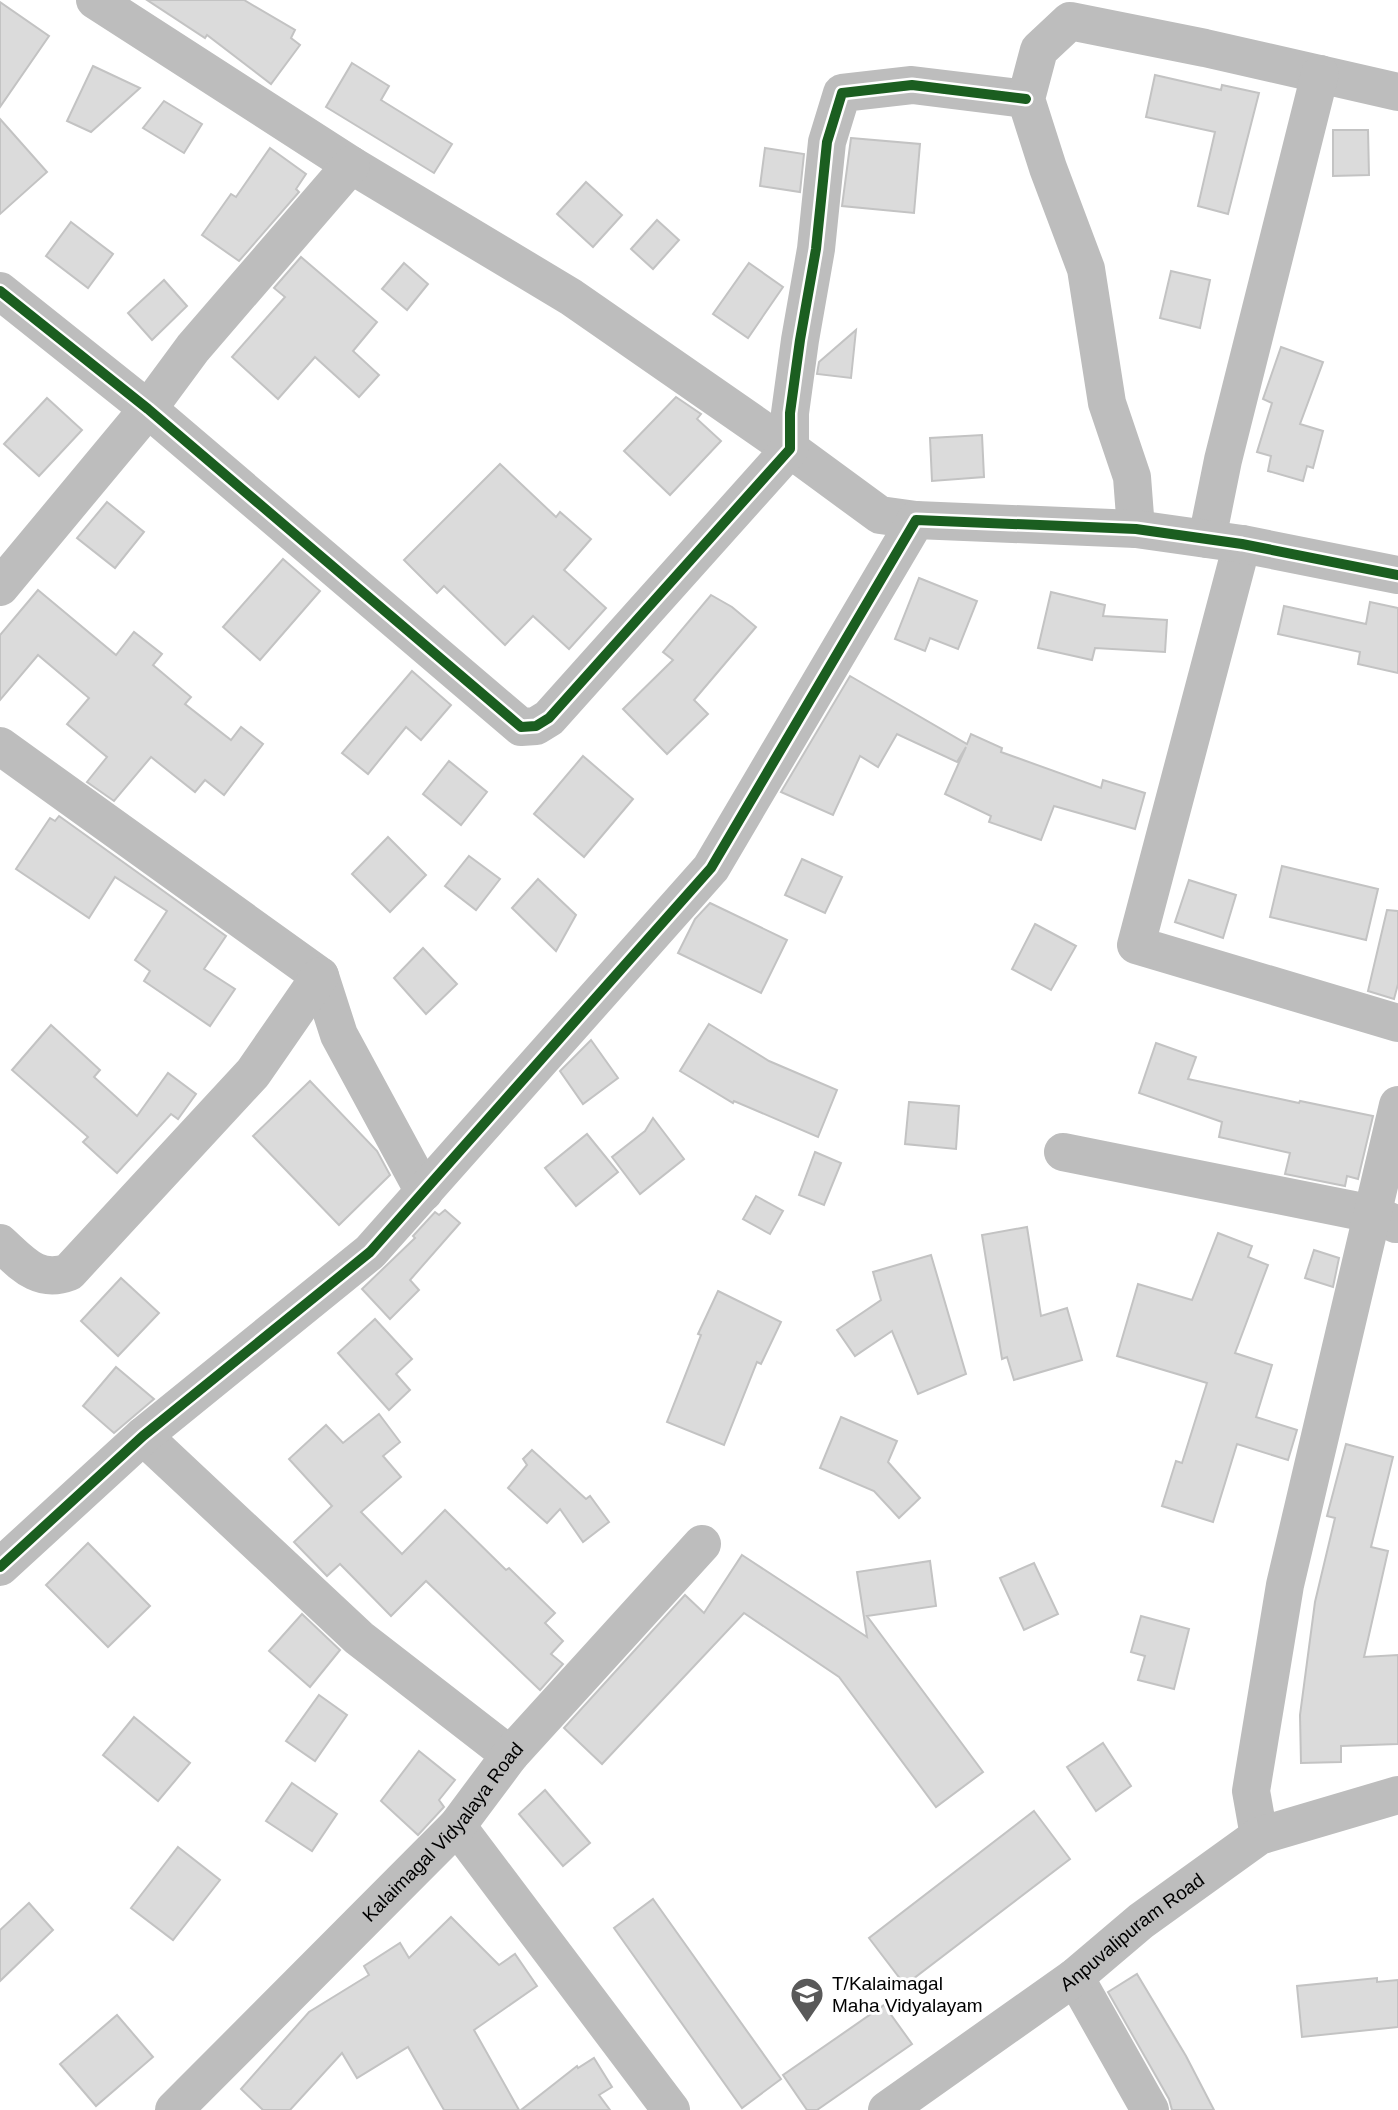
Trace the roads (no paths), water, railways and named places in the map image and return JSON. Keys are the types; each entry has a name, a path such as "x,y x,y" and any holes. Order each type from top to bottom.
{"street":[{"path":"95,0 351,165 571,298 790,449 880,516 916,520 1136,529 1224,542 1398,575"},
{"path":"1136,529 1132,477 1107,403 1086,269 1048,168 1026,99 1039,50 1070,21 1205,48 1398,92"},
{"path":"1320,74 1223,460 1224,542 1136,945 1398,1023"},
{"path":"0,291 148,409 521,727 536,726 549,718 790,449 790,413 816,249 827,142 842,93 912,85 1026,99"},
{"path":"0,587 148,409 193,348 351,165"},
{"path":"0,1567 144,1436 370,1252 711,868 916,520"},
{"path":"0,746 320,976 340,1035 424,1192"},
{"path":"0,1243 33,1273 57,1276 69,1272 253,1073 320,976"},
{"path":"1259,1836 1251,1791 1285,1585 1386,1220 1398,1105"},
{"path":"1063,1152 1386,1220"},
{"path":"144,1436 359,1638 510,1755"},
{"name":"Kalaimagal Vidyalaya Road","path":"174,2110 457,1826 510,1755 702,1544"},
{"name":"Anpuvalipuram Road","path":"887,2110 1075,1977 1141,1921 1259,1836 1398,1795"},
{"path":"457,1826 671,2110"},
{"path":"1075,1977 1150,2110"}],"place":[{"name":"T/Kalaimagal Maha Vidyalayam","path":"807,2024"}]}
